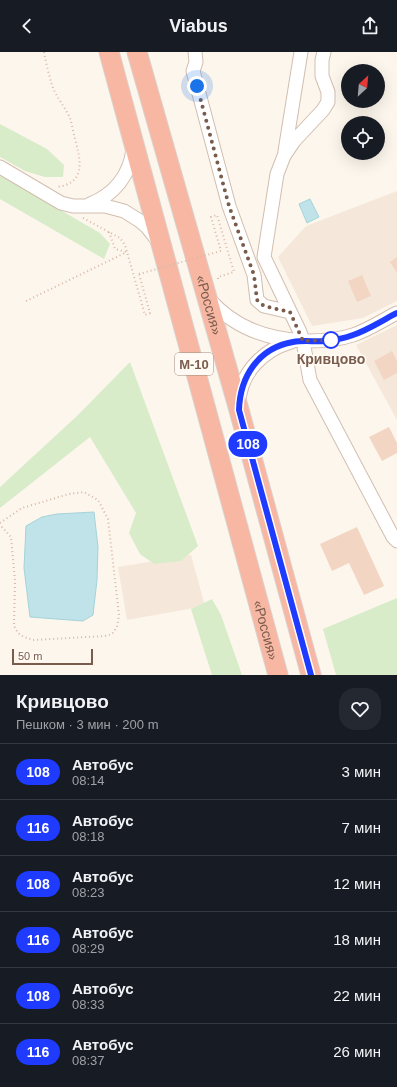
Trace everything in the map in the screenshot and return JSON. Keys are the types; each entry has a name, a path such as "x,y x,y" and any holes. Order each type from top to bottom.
{"highway":[{"name":"«Россия»","path":"109,52 278,675"},
{"name":"«Россия»","path":"137,52 205,296 239,410 311,675"}],"street":[{"path":"195,52 196,62 193,71 229,206 254,275 257,300 264,306 290,312"},
{"path":"301,52 284,156 277,174 264,257 303,341 310,380 393,537 397,541"},
{"path":"284,156 294,141 323,110 328,102 328,92 322,76 322,60 324,52"},
{"path":"86,205 102,198 116,187 127,173 132,156 133,138"},
{"path":"0,168 60,203 73,206 105,206 115,208 132,215 147,227 159,242 163,251"},
{"path":"205,296 221,312 239,325 249,330 275,338 303,341 326,341 354,335 397,313"},
{"path":"239,410 239,399 243,384 256,362 282,344 303,341"}],"path":[{"path":"44,52 52,86 70,118 80,163 78,174 74,180 58,187 50,186"},
{"path":"125,245 145,314 150,313 139,274 221,251 212,217 217,215 234,272 218,277 219,283"},
{"path":"109,231 115,249 127,252"},
{"path":"26,301 127,252"},
{"path":"84,492 98,500 108,519 119,615 117,627 112,634 105,636 33,640 18,633 14,626 14,581 11,537 0,524 22,508 69,494 84,492"}],"shaded area":[{"path":"397,191 397,301 363,318 312,326 278,257 306,226"},
{"path":"397,325 397,420 356,345"},
{"path":"191,555 205,606 127,620 118,567"}],"green space":[{"path":"0,124 47,149 64,165 63,177 45,177 25,171 0,157"},
{"path":"0,175 100,233 110,244 104,259 0,199"},
{"path":"130,362 198,546 181,561 154,564 140,554 129,533 136,513 90,437 0,508 0,487 78,415"},
{"path":"397,598 397,675 336,675 323,629"},
{"path":"212,599 221,615 242,675 212,675 191,609"}],"water":[{"path":"310,199 319,217 307,223 299,204"},
{"path":"94,512 98,547 97,580 93,615 83,621 30,617 24,568 26,526 42,517 57,514"}],"building":[{"path":"397,257 397,273 390,262"},
{"path":"362,275 371,296 357,302 348,281"},
{"path":"392,351 397,361 397,373 384,380 374,361"},
{"path":"389,427 397,443 397,453 382,461 369,437"},
{"path":"357,527 384,586 364,595 349,563 332,571 320,544"}],"bus line":[{"name":"108","path":"311,675 239,410 241,389 244,379 256,362 264,355 282,344 303,341 326,341 354,335 397,313"}],"place":[{"name":"Кривцово","path":"331,340"}],"route":[{"path":"197,86 229,206 254,275 257,300 264,306 290,312 303,341 331,340"}]}
